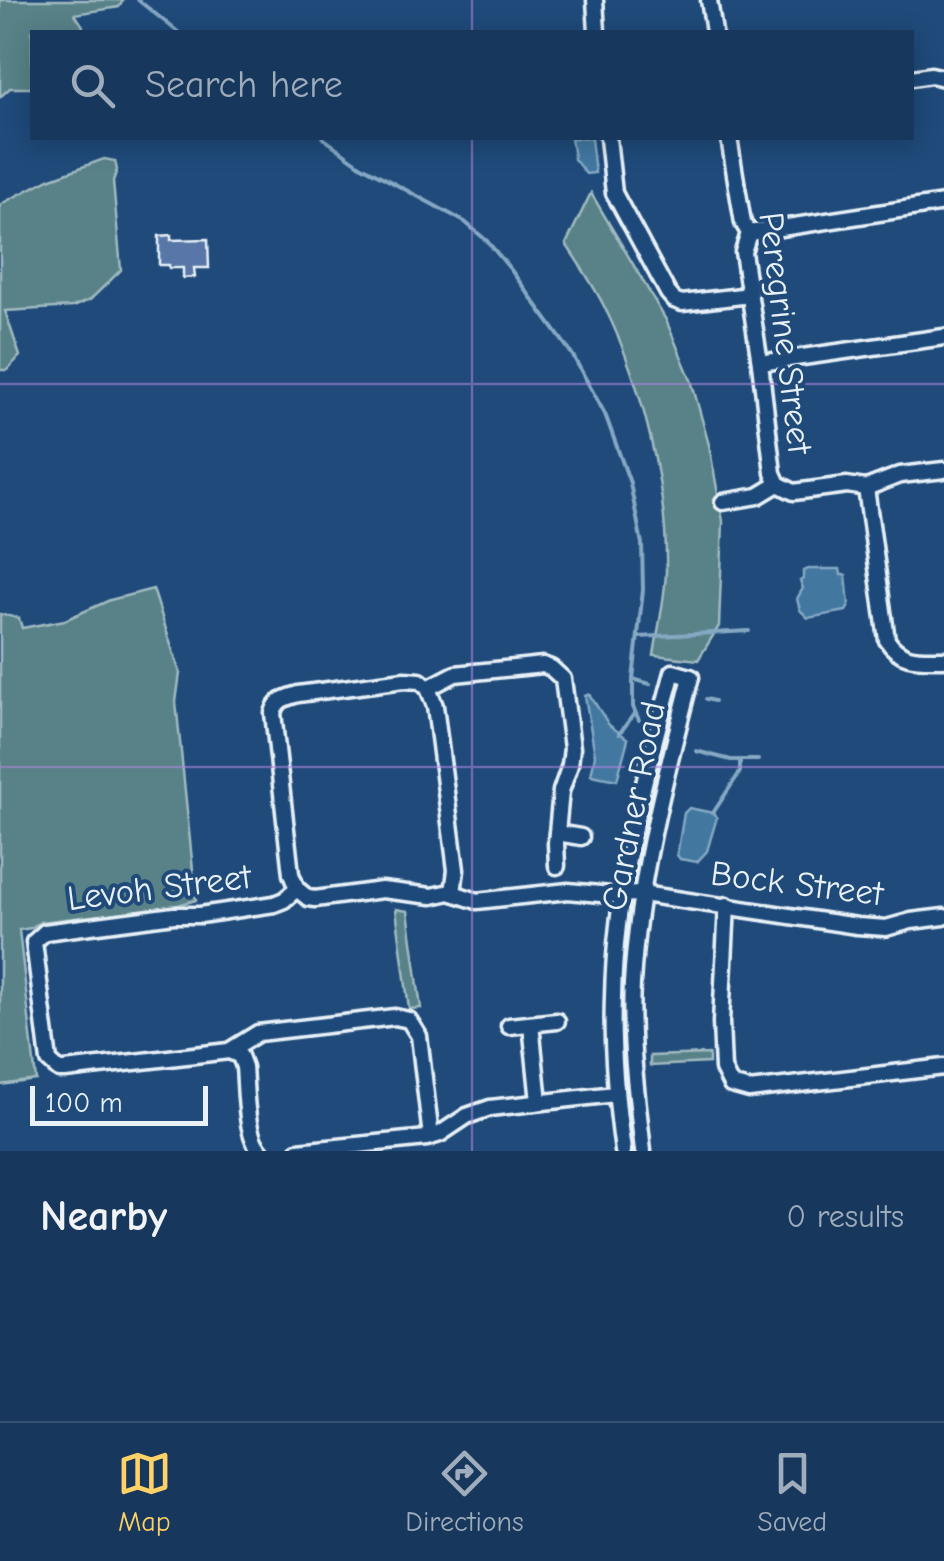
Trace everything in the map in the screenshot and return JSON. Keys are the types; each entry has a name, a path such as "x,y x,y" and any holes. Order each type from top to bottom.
{"street":[{"path":"595,0 596,30"},
{"path":"709,0 714,30"},
{"path":"914,78 944,78"},
{"path":"608,140 614,193 668,294 682,303 750,294"},
{"name":"Peregrine Street","path":"730,140 742,223 749,233 743,252 773,474 778,484 794,492 847,486 866,488 900,475 944,470"},
{"path":"749,233 944,203"},
{"path":"760,363 944,337"},
{"path":"723,502 758,496 778,484"},
{"path":"866,488 886,640 904,658 944,659"},
{"path":"428,688 455,674 544,666 558,673 565,686 572,748 561,791 557,866"},
{"name":"Gardner Road","path":"623,1151 612,996 622,894 646,772 673,672 691,677 654,825 632,982 632,1028 644,1151"},
{"path":"297,889 291,874 272,712 282,698 298,694 404,680 420,681 428,688 435,706 456,870 454,893"},
{"path":"557,833 581,836"},
{"name":"Levoh Street","path":"229,1051 60,1070 49,1060 34,942 45,932 274,904 297,889 315,899 382,890 432,896 454,893 477,900 568,891 642,894"},
{"name":"Bock Street","path":"642,894 857,926 886,928 944,917"},
{"path":"728,905 721,1022 723,1070 731,1085 750,1090 944,1067"},
{"path":"229,1051 258,1033 395,1017 409,1020 419,1036 430,1137"},
{"path":"509,1026 557,1021"},
{"path":"531,1024 540,1102"},
{"path":"229,1051 240,1056 244,1066 252,1136 261,1151"},
{"path":"298,1151 430,1137 490,1108 616,1094"}],"green space":[{"path":"0,0 123,0 119,7 75,14 83,26 81,30 30,30 30,88 10,88 0,97"},
{"path":"104,159 115,161 117,170 113,181 121,270 90,300 73,307 5,311 20,356 7,370 0,370 0,206 49,179"},
{"path":"591,193 666,320 691,380 709,445 723,521 719,626 698,660 654,655 665,582 665,539 650,437 619,339 597,293 566,244"},
{"path":"153,589 180,673 176,702 196,900 171,907 40,922 19,930 36,1080 0,1085 0,614 19,618 22,628 65,620 110,600"},
{"path":"396,909 408,911 421,1008 409,1009"},
{"path":"709,1054 709,1063 650,1066 650,1056"}],"water":[{"path":"571,140 591,140 595,173 586,174 574,159"},
{"path":"840,569 841,575 846,575 846,611 808,618 800,610 800,581 803,571"},
{"path":"589,694 609,725 628,739 617,780 591,775 595,755 585,696"},
{"path":"689,808 717,817 707,851 697,862 677,855 684,813"}],"building":[{"path":"171,235 171,240 208,239 209,268 194,268 195,277 183,278 183,268 159,265 159,236"}],"waterway":[{"path":"138,0 176,30"},
{"path":"326,140 362,166 465,222 487,241 572,354 605,414 630,483 642,544 643,590 633,679 633,707 639,720"},
{"path":"639,637 749,631"},
{"path":"633,679 650,684"},
{"path":"706,699 714,701"},
{"path":"619,734 634,714"},
{"path":"696,751 731,760 758,760"},
{"path":"713,813 740,772 740,761"}]}
